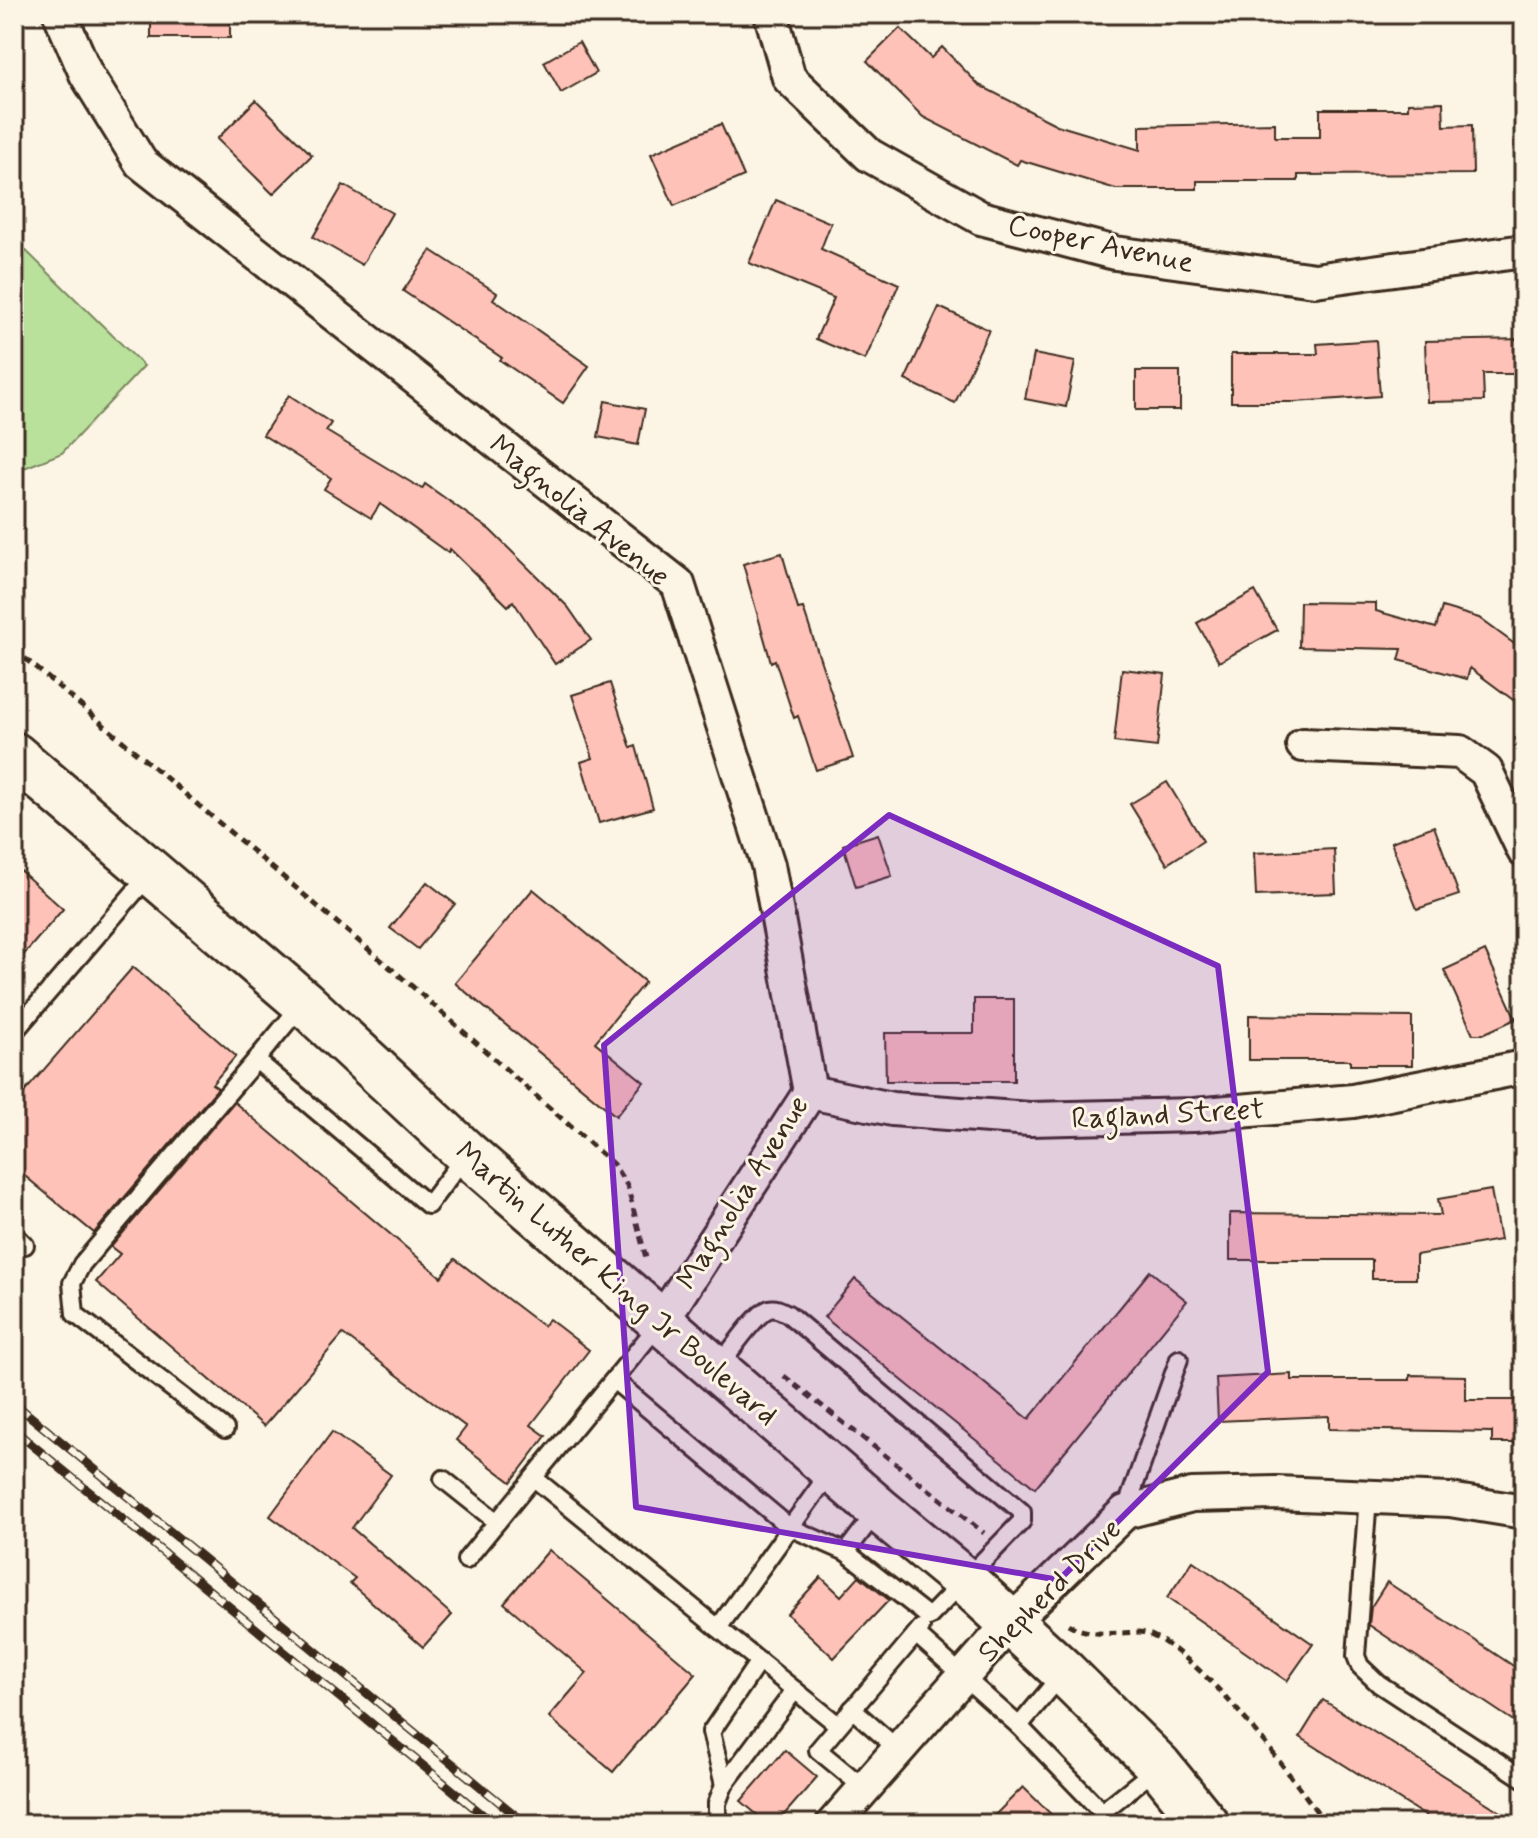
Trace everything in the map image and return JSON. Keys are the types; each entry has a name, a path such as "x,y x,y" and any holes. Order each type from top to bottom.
{"main road":[{"name":"Martin Luther King Jr Boulevard","path":"16,760 303,1002 467,1154 964,1580 1064,1672 1159,1766 1206,1824"}],"street":[{"name":"Magnolia Avenue","path":"60,14 86,74 141,163 678,584 768,865 810,1092 661,1322"},
{"name":"Cooper Avenue","path":"771,14 789,78 869,155 981,218 1115,253 1315,280 1524,251"},
{"path":"1303,745 1460,752 1486,771 1524,851"},
{"name":"Ragland Street","path":"810,1092 892,1109 1030,1119 1194,1115 1353,1101 1524,1067"},
{"name":"Shepherd Drive","path":"833,1824 1010,1623 1125,1512 1192,1495 1276,1493 1450,1500 1524,1512"}],"lane":[{"path":"14,1032 151,873"},
{"path":"225,1429 75,1314 72,1283 82,1264 303,1002"},
{"path":"256,1060 428,1205 467,1154"},
{"path":"716,1368 760,1315 770,1308 777,1308 788,1314 1022,1512 1022,1521 929,1617 818,1750 864,1788"},
{"path":"466,1560 661,1322"},
{"path":"1125,1512 1179,1359"},
{"path":"615,1381 789,1527 846,1552 929,1617"},
{"path":"718,1628 832,1470"},
{"path":"534,1478 838,1725"},
{"path":"443,1479 497,1522"},
{"path":"1368,1497 1356,1656 1360,1666 1379,1684 1524,1779"},
{"path":"846,1552 878,1509"},
{"path":"917,1635 1019,1726 1102,1812 1159,1766"},
{"path":"724,1785 711,1732 759,1661"},
{"path":"1019,1726 1064,1672"},
{"path":"717,1824 717,1803 724,1785 795,1690"},
{"path":"852,1709 900,1751"}],"highlighted area":[{"path":"889,815 1218,966 1268,1372 1059,1580 636,1507 604,1045"}],"green space":[{"path":"14,239 144,366 62,453 14,472"}],"building":[{"path":"151,14 230,14 230,38 151,38"},
{"path":"900,28 931,58 942,47 979,85 1057,125 1140,150 1140,126 1275,123 1275,137 1320,137 1320,109 1408,109 1408,103 1443,102 1444,126 1472,125 1473,174 1298,175 1298,181 1197,181 1197,189 1116,189 1020,160 1017,165 923,117 867,61"},
{"path":"579,42 596,73 561,93 544,62"},
{"path":"256,100 312,155 273,194 217,139"},
{"path":"721,124 744,176 674,206 651,154"},
{"path":"343,185 392,213 362,265 313,237"},
{"path":"776,200 831,223 821,249 899,284 865,360 816,339 834,298 749,263"},
{"path":"431,250 497,293 493,299 589,366 563,403 403,291"},
{"path":"939,307 989,330 955,403 905,380"},
{"path":"1524,339 1524,374 1483,374 1484,401 1427,402 1425,341"},
{"path":"1376,340 1380,396 1295,402 1231,402 1231,354 1318,354 1317,344"},
{"path":"1034,354 1075,362 1066,407 1025,399"},
{"path":"1136,371 1180,371 1180,410 1136,410"},
{"path":"289,395 331,423 326,431 422,489 425,484 490,530 568,607 591,640 555,664 513,601 508,606 450,549 448,553 380,504 371,518 324,489 331,478 263,435"},
{"path":"605,401 645,409 638,445 598,437"},
{"path":"782,553 798,609 803,608 853,758 816,770 798,716 794,718 775,660 771,662 743,564"},
{"path":"1255,591 1277,630 1219,662 1197,623"},
{"path":"1300,602 1376,603 1376,611 1436,628 1442,607 1479,618 1524,651 1524,708 1470,668 1467,679 1399,660 1402,649 1299,647"},
{"path":"1122,669 1165,674 1157,747 1114,742"},
{"path":"610,683 631,748 636,746 653,808 599,823 581,762 593,758 572,695"},
{"path":"1167,782 1203,841 1167,864 1130,804"},
{"path":"1434,826 1459,895 1417,909 1391,842"},
{"path":"878,834 892,876 856,887 843,845"},
{"path":"1334,849 1336,893 1256,896 1254,853"},
{"path":"14,865 63,909 14,966"},
{"path":"427,882 455,904 418,949 390,928"},
{"path":"533,889 645,982 595,1042 644,1082 616,1116 455,983"},
{"path":"1485,951 1516,1019 1483,1034 1473,1034 1444,970"},
{"path":"133,967 236,1056 212,1084 218,1088 94,1233 14,1167 14,1104"},
{"path":"974,999 1014,999 1014,1081 886,1081 885,1033 974,1033"},
{"path":"1249,1015 1412,1017 1412,1065 1350,1065 1350,1060 1249,1060"},
{"path":"234,1102 441,1277 455,1259 543,1326 549,1319 589,1350 531,1425 546,1436 511,1482 456,1440 466,1427 343,1334 264,1426 96,1282 120,1254 111,1247"},
{"path":"1491,1190 1500,1240 1416,1255 1416,1279 1372,1279 1372,1260 1230,1260 1230,1213 1441,1215 1438,1199"},
{"path":"1150,1271 1187,1301 1035,1488 824,1317 855,1279 1029,1419"},
{"path":"1292,1374 1292,1380 1410,1380 1410,1375 1466,1376 1466,1400 1524,1400 1524,1443 1492,1443 1492,1432 1329,1429 1329,1416 1218,1421 1216,1378"},
{"path":"332,1432 391,1475 352,1528 452,1615 423,1647 350,1583 355,1578 270,1516"},
{"path":"549,1550 696,1674 613,1772 549,1717 587,1673 504,1603"},
{"path":"1193,1561 1313,1644 1287,1681 1167,1598"},
{"path":"859,1576 889,1600 834,1658 787,1614 821,1577 841,1596"},
{"path":"1387,1582 1524,1673 1524,1728 1369,1625 1371,1607"},
{"path":"1323,1700 1520,1824 1438,1824 1300,1737"},
{"path":"785,1750 817,1777 776,1824 768,1824 741,1801"},
{"path":"1023,1787 1061,1824 986,1824"}],"railway":[{"path":"14,1403 526,1824"},
{"path":"14,1430 494,1824"}]}
